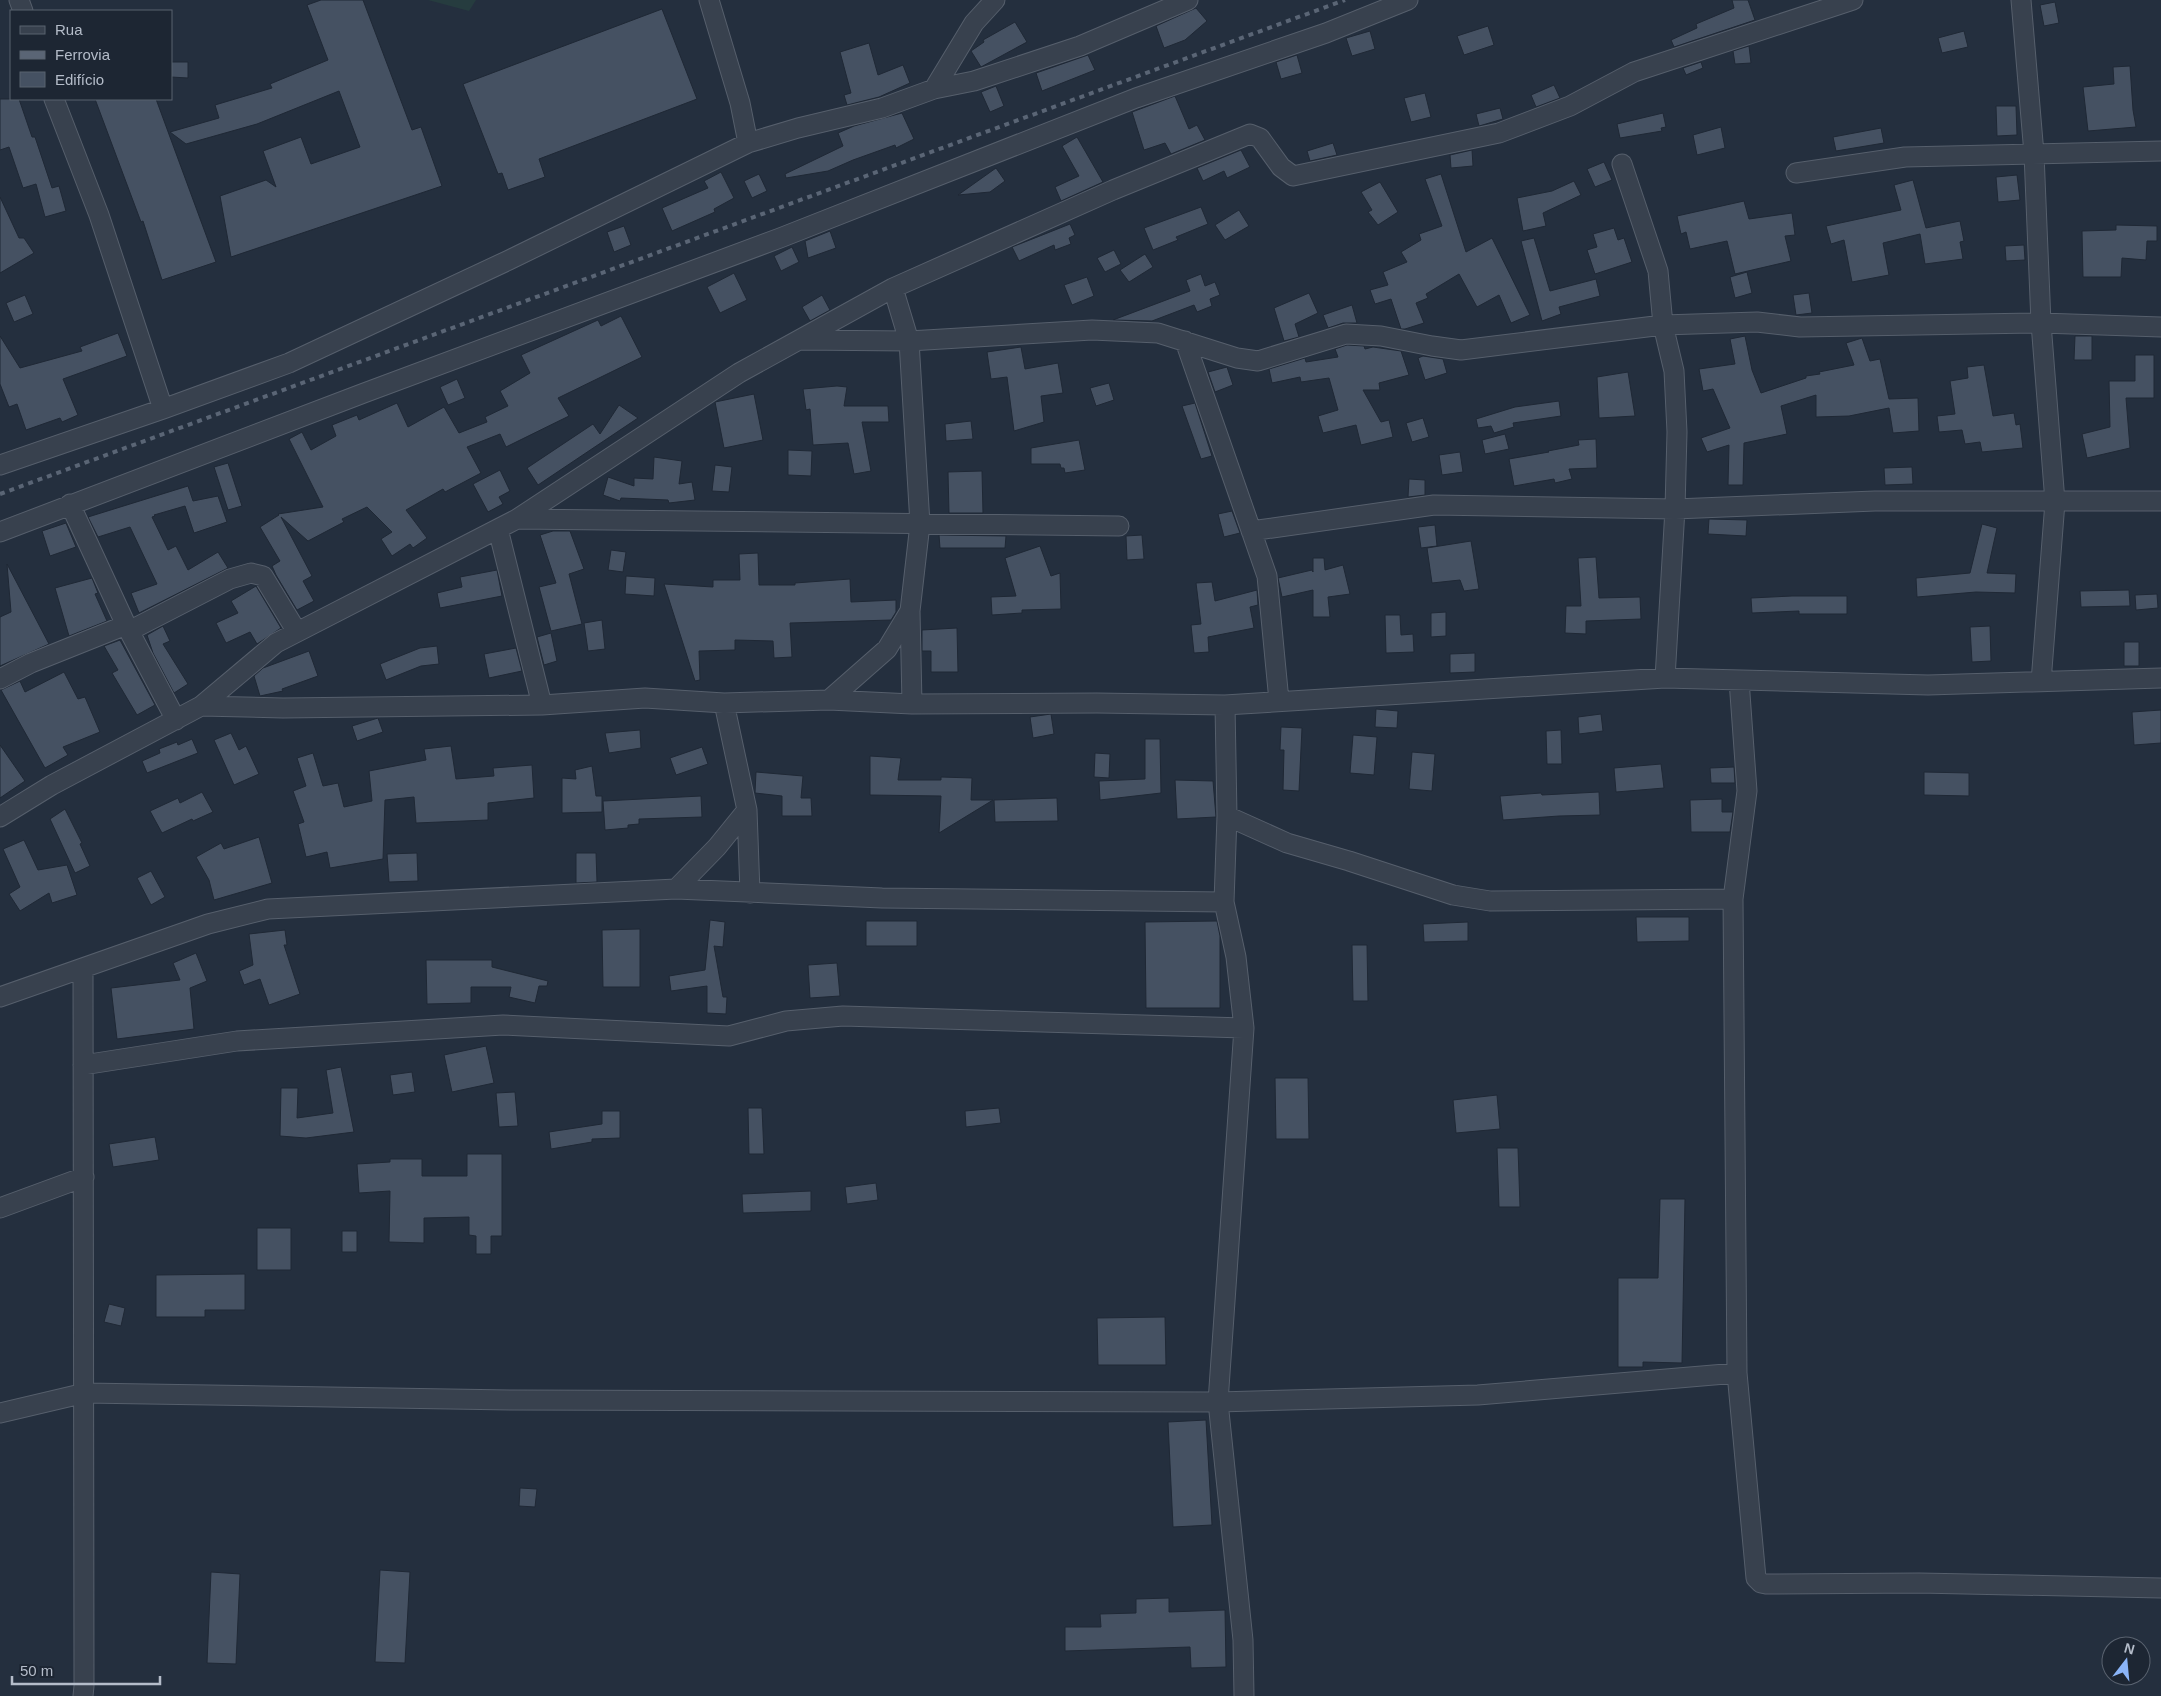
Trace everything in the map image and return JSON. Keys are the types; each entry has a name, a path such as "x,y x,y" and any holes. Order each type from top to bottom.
{"street":[{"path":"709,0 740,103 748,143"},
{"path":"934,89 974,23 995,0"},
{"path":"2,459 163,409 288,363 509,260 748,143 798,128 882,108 934,89 974,81 1080,46 1188,0"},
{"path":"0,532 70,504 780,238 1136,98 1326,33 1408,0"},
{"path":"0,817 52,785 201,706 276,643 517,520 739,374 798,340 893,288 1113,190 1250,134 1260,138 1281,167 1293,176 1499,133 1570,106 1634,72 1853,0"},
{"path":"2021,0 2034,154 2041,323 2055,502 2041,682"},
{"path":"54,100 99,215 163,409"},
{"path":"1796,173 1905,156 2161,151"},
{"path":"1622,164 1658,271 1663,325 1674,371 1677,432 1675,509 1665,678"},
{"path":"893,288 909,341 920,524 910,611 912,704"},
{"path":"798,340 909,341 1092,330 1158,333 1237,358 1258,361 1346,334 1381,336 1461,350 1663,325 1757,322 1800,327 2041,323 2161,326"},
{"path":"1185,341 1267,576 1279,701"},
{"path":"1251,531 1434,505 1675,509 1875,501 2161,501"},
{"path":"70,504 128,628 176,720"},
{"path":"517,520 1120,526"},
{"path":"498,529 542,705"},
{"path":"0,679 31,663 128,628 230,579 251,573 263,576 297,632"},
{"path":"829,700 887,649 910,611"},
{"path":"201,706 283,708 542,705 645,698 724,703 829,700 912,704 1097,703 1226,705 1665,678 1928,685 2161,678"},
{"path":"1739,680 1747,791 1733,899 1737,1373 1756,1578 1761,1583 2161,1588"},
{"path":"724,703 747,810 750,893"},
{"path":"1226,705 1227,816 1224,902 1236,957 1244,1028 1218,1402 1243,1640 1244,1696"},
{"path":"676,889 717,847 747,810"},
{"path":"1227,816 1287,843 1453,895 1481,900 1733,899"},
{"path":"0,997 208,924 268,909 676,889 882,898 1224,902"},
{"path":"83,968 85,1393 83,1696"},
{"path":"83,1065 238,1041 503,1025 729,1036 786,1022 843,1016 1244,1028"},
{"path":"0,1208 84,1177"},
{"path":"0,1413 85,1393 512,1400 1218,1402 1478,1395 1737,1373"}],"green space":[{"path":"428,0 476,0 469,11"}],"building":[{"path":"321,0 363,0 412,130 421,127 442,186 231,257 220,196 266,180 276,187 263,151 301,137 311,164 360,147 339,91 257,124 186,144 170,132 219,118 215,105 272,88 270,84 328,60 307,5"},
{"path":"1732,0 1748,0 1755,20 1674,47 1671,40 1697,28 1696,24 1734,8"},
{"path":"2055,2 2059,23 2044,26 2040,5"},
{"path":"1196,8 1207,21 1185,40 1164,48 1156,26"},
{"path":"662,9 697,99 539,159 545,177 508,190 502,173 498,174 463,84"},
{"path":"1015,22 1027,42 981,67 971,51 984,42 983,40"},
{"path":"1488,26 1494,45 1464,55 1457,36"},
{"path":"1370,31 1375,49 1352,56 1346,38"},
{"path":"1964,31 1968,47 1942,53 1938,38"},
{"path":"869,43 878,75 903,65 910,83 879,97 847,105 844,95 851,93 840,52"},
{"path":"1749,46 1751,63 1735,64 1733,51"},
{"path":"1088,55 1095,70 1042,91 1036,73"},
{"path":"1297,55 1302,73 1281,79 1276,62"},
{"path":"172,62 188,62 188,78 172,77"},
{"path":"1701,62 1703,68 1686,75 1683,68"},
{"path":"2130,66 2136,127 2088,131 2083,87 2114,84 2113,67"},
{"path":"1554,85 1560,98 1536,107 1531,95"},
{"path":"996,86 1004,106 990,112 981,92"},
{"path":"1425,93 1431,117 1411,122 1404,98"},
{"path":"1175,96 1189,129 1197,125 1205,140 1171,154 1165,143 1144,150 1132,112"},
{"path":"0,99 19,100 32,137 35,137 52,188 59,186 66,211 45,217 36,184 23,188 9,147 0,150"},
{"path":"95,100 156,100 216,262 162,280 143,221 141,222"},
{"path":"1996,106 2016,106 2017,135 1997,136"},
{"path":"1500,108 1503,119 1479,126 1476,114"},
{"path":"902,113 914,139 896,148 895,145 828,171 786,178 785,174 843,146 838,133 854,126"},
{"path":"1663,113 1666,127 1661,128 1662,131 1620,138 1617,124"},
{"path":"1721,127 1725,148 1697,155 1693,135"},
{"path":"1881,128 1884,143 1836,151 1833,137"},
{"path":"1077,137 1103,182 1061,201 1055,187 1079,176 1062,146"},
{"path":"1333,143 1337,155 1310,161 1307,151"},
{"path":"1241,150 1250,167 1227,178 1224,171 1203,181 1197,168"},
{"path":"1472,150 1473,166 1451,168 1450,155"},
{"path":"1604,162 1612,180 1595,187 1587,169"},
{"path":"996,168 1005,181 990,192 958,195"},
{"path":"721,172 734,198 714,209 715,212 672,231 662,208 708,188 704,181"},
{"path":"759,174 767,191 752,198 744,181"},
{"path":"1441,174 1466,252 1492,238 1530,315 1511,323 1499,295 1477,307 1459,274 1426,294 1428,298 1416,303 1424,323 1401,329 1391,299 1375,304 1370,290 1388,285 1383,272 1407,262 1401,252 1421,240 1419,234 1442,226 1425,179"},
{"path":"2017,175 2020,200 1998,202 1996,177"},
{"path":"1913,180 1926,228 1960,221 1964,241 1960,242 1963,259 1925,264 1920,234 1883,243 1889,275 1852,282 1844,240 1831,244 1826,226 1901,210 1894,185"},
{"path":"1574,181 1581,195 1543,213 1546,226 1523,231 1517,198 1552,191"},
{"path":"1380,182 1398,212 1378,225 1368,212 1372,210 1361,192"},
{"path":"0,197 19,238 24,238 34,253 0,273"},
{"path":"1744,201 1749,219 1792,213 1795,235 1785,236 1791,261 1735,274 1727,241 1690,249 1686,232 1681,234 1677,216"},
{"path":"1201,207 1208,224 1176,237 1178,240 1153,250 1144,228"},
{"path":"1239,210 1249,226 1225,240 1215,225"},
{"path":"1070,224 1075,235 1069,238 1071,244 1055,250 1054,245 1019,261 1012,247"},
{"path":"2116,225 2157,226 2157,241 2147,241 2146,260 2122,258 2121,277 2083,277 2082,231 2116,230"},
{"path":"624,226 631,245 614,252 607,232"},
{"path":"1614,228 1618,240 1624,238 1632,262 1595,274 1587,250 1597,247 1593,234"},
{"path":"830,231 836,248 808,258 805,241"},
{"path":"1534,238 1550,291 1596,279 1600,296 1559,307 1561,314 1542,321 1521,241"},
{"path":"2024,245 2025,260 2006,261 2005,246"},
{"path":"792,247 799,262 781,271 774,256"},
{"path":"1114,250 1121,264 1105,272 1097,258"},
{"path":"1145,254 1153,267 1129,282 1120,270"},
{"path":"1747,272 1752,293 1735,298 1730,277"},
{"path":"734,273 747,300 720,313 707,287"},
{"path":"1201,274 1205,286 1215,282 1220,295 1210,299 1212,306 1197,312 1194,305 1152,321 1113,320 1190,291 1186,280"},
{"path":"1087,277 1094,296 1072,305 1064,285"},
{"path":"1309,293 1318,313 1295,324 1299,337 1284,341 1274,308"},
{"path":"1809,293 1812,313 1796,315 1793,295"},
{"path":"25,295 33,314 14,322 6,303"},
{"path":"822,295 830,310 810,321 802,307"},
{"path":"1352,305 1357,323 1343,323 1328,328 1323,315"},
{"path":"621,316 642,357 558,398 569,416 506,447 500,434 467,447 481,473 445,492 443,489 406,510 427,538 413,548 410,544 392,556 381,539 392,532 367,507 342,519 344,522 308,541 281,517 312,576 303,581 314,601 297,610 276,575 272,566 280,561 260,527 278,514 323,507 289,439 302,432 311,450 336,436 332,425 357,415 359,420 397,403 408,427 444,407 459,433 487,422 485,417 508,406 500,391 530,373 521,355 598,320 601,326"},
{"path":"118,333 127,356 63,379 78,415 62,422 60,418 26,430 17,404 9,407 0,384 0,336 20,368 82,351 80,347"},
{"path":"1745,336 1752,370 1761,393 1806,378 1806,376 1820,374 1819,372 1854,365 1846,343 1862,338 1870,361 1880,359 1889,399 1918,398 1919,431 1893,433 1889,408 1849,416 1816,417 1816,395 1781,406 1787,434 1744,443 1743,485 1728,485 1729,445 1707,452 1701,438 1730,428 1713,389 1703,391 1699,369 1735,364 1730,339"},
{"path":"2075,336 2092,336 2092,360 2074,360"},
{"path":"1347,345 1364,346 1365,349 1373,347 1401,351 1409,375 1379,383 1380,390 1363,390 1381,422 1389,420 1393,437 1361,445 1356,425 1323,433 1318,416 1338,410 1329,378 1301,382 1300,377 1272,383 1269,369 1305,358 1306,362 1338,357 1335,349"},
{"path":"1021,347 1025,369 1058,363 1063,393 1041,396 1044,422 1014,431 1007,377 991,379 987,352"},
{"path":"2135,355 2154,355 2154,398 2126,398 2130,448 2087,458 2082,434 2110,427 2109,381 2135,381"},
{"path":"1423,356 1443,359 1447,373 1425,380 1418,358"},
{"path":"1984,365 1993,416 2014,413 2016,425 2020,424 2023,448 1982,452 1980,442 1965,444 1962,430 1939,432 1937,416 1955,414 1950,381 1968,378 1967,367"},
{"path":"1227,367 1233,385 1215,392 1208,372"},
{"path":"1628,372 1635,416 1599,418 1597,377"},
{"path":"457,379 465,398 448,405 440,387"},
{"path":"1109,383 1114,400 1096,406 1090,388"},
{"path":"847,387 844,406 888,406 889,422 862,422 871,471 854,474 848,443 813,445 810,409 806,410 803,389"},
{"path":"754,394 763,440 724,448 715,402"},
{"path":"1559,401 1561,416 1513,423 1514,427 1494,433 1491,426 1478,428 1476,419 1515,407"},
{"path":"1195,403 1212,456 1201,459 1182,406"},
{"path":"619,405 638,418 538,485 527,468 593,424 600,434"},
{"path":"1423,418 1429,437 1412,442 1406,423"},
{"path":"971,421 973,439 946,441 945,424"},
{"path":"1505,434 1509,449 1485,454 1482,440"},
{"path":"1596,439 1597,468 1569,469 1572,479 1555,483 1554,479 1514,486 1509,459 1579,445 1578,440"},
{"path":"1079,440 1085,470 1065,473 1064,468 1061,468 1060,464 1031,464 1031,448"},
{"path":"788,450 812,451 811,476 788,475"},
{"path":"1460,452 1463,472 1442,475 1439,455"},
{"path":"654,457 682,461 679,484 692,482 695,500 669,503 668,500 621,498 620,501 603,495 608,477 634,486 634,478 653,479"},
{"path":"228,463 242,506 228,510 214,467"},
{"path":"715,465 732,467 729,492 712,491"},
{"path":"1912,467 1913,484 1885,485 1884,468"},
{"path":"500,470 510,491 499,497 503,504 488,512 473,484"},
{"path":"982,471 983,513 949,513 948,472"},
{"path":"1409,479 1425,480 1425,495 1408,497"},
{"path":"188,486 193,501 218,496 227,522 194,533 185,506 154,515 152,517 168,550 176,546 188,570 218,552 228,568 139,613 131,593 157,584 130,527 98,537 88,517"},
{"path":"1232,511 1240,533 1224,537 1218,514"},
{"path":"1709,519 1747,520 1746,536 1708,534"},
{"path":"66,523 76,547 50,556 42,531"},
{"path":"1982,524 1997,528 1987,573 2016,574 2015,593 1976,592 1917,597 1916,578 1970,573"},
{"path":"1435,525 1437,546 1421,548 1418,527"},
{"path":"553,531 570,531 584,569 569,574 582,624 551,631 539,587 556,583 540,535"},
{"path":"939,535 1006,536 1005,548 940,548"},
{"path":"1142,535 1144,559 1127,560 1126,536"},
{"path":"1471,541 1479,589 1464,591 1460,580 1432,583 1427,548"},
{"path":"1040,546 1051,576 1060,573 1061,609 1022,610 1022,613 992,615 991,597 1016,596 1005,558"},
{"path":"611,550 626,552 623,572 608,570"},
{"path":"758,553 759,585 795,585 795,583 850,579 851,602 896,600 896,612 891,620 790,623 792,657 774,658 773,641 735,640 735,650 699,651 700,680 695,681 664,584 713,587 713,580 740,580 739,554"},
{"path":"1596,557 1599,598 1640,597 1641,619 1586,621 1586,634 1565,633 1566,606 1581,606 1578,558"},
{"path":"1313,558 1324,558 1325,570 1343,565 1350,594 1328,597 1330,617 1313,617 1313,590 1282,597 1278,578 1312,570 1313,572"},
{"path":"7,564 49,644 0,666 0,617 11,612"},
{"path":"497,570 502,596 440,608 437,593 462,587 460,577"},
{"path":"626,576 655,578 654,596 625,594"},
{"path":"92,578 98,593 95,594 107,621 69,636 55,588"},
{"path":"1212,582 1215,601 1257,590 1258,605 1250,607 1254,628 1208,637 1209,652 1194,653 1191,625 1201,624 1196,583"},
{"path":"256,586 281,628 257,644 250,632 226,643 216,623 238,613 231,601"},
{"path":"2129,590 2130,606 2081,607 2080,591"},
{"path":"2157,594 2158,608 2136,610 2135,595"},
{"path":"1847,596 1847,614 1799,614 1799,611 1752,613 1751,598"},
{"path":"1446,612 1446,636 1431,637 1431,613"},
{"path":"1385,615 1400,615 1401,635 1413,634 1414,652 1386,653"},
{"path":"602,620 605,649 588,651 584,623"},
{"path":"163,626 170,641 163,644 188,684 174,693 153,653 147,635"},
{"path":"1990,626 1991,661 1972,662 1970,627"},
{"path":"957,628 958,672 931,672 931,651 922,651 922,630"},
{"path":"551,633 557,661 544,665 537,637"},
{"path":"120,640 155,705 137,715 112,673 118,670 104,646"},
{"path":"2124,642 2139,642 2139,666 2124,666"},
{"path":"437,646 439,664 421,666 386,680 380,664 420,648"},
{"path":"516,648 522,671 489,678 484,654"},
{"path":"309,651 318,676 282,689 283,691 260,696 254,676 263,668"},
{"path":"1475,653 1475,672 1450,673 1450,654"},
{"path":"64,672 78,699 85,697 100,732 63,747 68,755 45,768 1,690 20,681 25,692"},
{"path":"1376,709 1398,711 1397,728 1375,727"},
{"path":"2161,710 2161,743 2134,745 2132,712"},
{"path":"1051,714 1054,734 1033,738 1030,717"},
{"path":"1601,714 1603,731 1579,734 1578,717"},
{"path":"378,718 383,732 357,741 352,726"},
{"path":"1281,727 1302,728 1299,791 1283,790 1284,750 1280,750"},
{"path":"640,730 641,748 609,753 605,733"},
{"path":"1561,730 1562,764 1547,764 1546,731"},
{"path":"231,733 239,750 246,746 259,774 234,785 214,740"},
{"path":"1353,735 1377,737 1374,775 1350,773"},
{"path":"192,739 198,753 147,773 142,761 160,753 159,749 177,742 178,745"},
{"path":"1145,739 1160,739 1161,793 1100,800 1099,781 1145,779"},
{"path":"0,745 25,781 0,798"},
{"path":"451,746 456,779 494,776 493,768 532,765 534,798 488,803 488,820 416,823 414,797 385,800 383,859 330,868 327,852 306,857 298,824 304,822 293,791 306,786 297,758 313,753 323,786 338,783 344,807 372,801 369,771 426,760 424,749"},
{"path":"702,747 708,764 676,775 670,758"},
{"path":"1412,752 1435,754 1432,791 1409,789"},
{"path":"1095,753 1110,754 1109,778 1094,777"},
{"path":"870,756 901,758 898,780 941,780 941,777 972,778 971,800 993,800 939,833 941,796 870,795"},
{"path":"1661,764 1664,788 1616,792 1614,768"},
{"path":"592,766 596,796 602,796 602,812 562,813 562,778 576,779 575,770"},
{"path":"1734,767 1735,783 1711,783 1710,768"},
{"path":"756,772 803,776 801,798 811,798 812,816 782,816 782,796 755,793"},
{"path":"1924,772 1969,773 1969,796 1924,795"},
{"path":"1175,780 1213,781 1216,817 1177,819"},
{"path":"202,792 213,812 193,821 192,819 162,833 150,811 178,798 180,803"},
{"path":"1599,792 1600,815 1503,820 1500,796"},
{"path":"701,796 702,817 639,819 639,824 628,825 628,828 605,830 603,801"},
{"path":"1057,798 1058,821 995,822 994,800"},
{"path":"1722,799 1722,812 1733,812 1730,832 1691,832 1690,800"},
{"path":"65,809 82,843 80,844 90,866 75,873 50,819"},
{"path":"259,837 272,883 214,900 209,880 196,857 221,843 224,849"},
{"path":"24,840 38,870 67,865 77,895 52,903 49,893 20,911 9,894 20,887 3,849"},
{"path":"417,853 418,881 389,882 387,854"},
{"path":"576,853 596,853 597,882 576,883"},
{"path":"151,871 165,897 151,905 137,878"},
{"path":"1636,917 1689,917 1689,941 1637,942"},
{"path":"710,920 725,922 723,947 714,946 723,997 727,997 726,1014 707,1013 707,986 671,991 669,976 705,970"},
{"path":"866,921 917,921 917,946 866,946"},
{"path":"1217,921 1220,936 1220,1008 1146,1008 1145,922"},
{"path":"1468,922 1468,941 1424,942 1423,924"},
{"path":"640,929 640,987 603,987 602,930"},
{"path":"285,930 287,945 284,945 300,994 269,1005 260,979 244,985 239,971 253,965 249,934"},
{"path":"1352,945 1367,945 1368,1001 1353,1001"},
{"path":"196,953 207,981 190,988 194,1029 117,1039 111,988 180,980 173,963"},
{"path":"426,960 492,960 492,967 548,981 547,986 539,986 535,1003 509,997 511,987 471,987 471,1003 427,1004"},
{"path":"837,963 840,996 810,998 808,965"},
{"path":"486,1046 494,1083 452,1092 444,1055"},
{"path":"341,1067 354,1132 306,1138 280,1136 281,1088 298,1088 297,1118 333,1113 326,1070"},
{"path":"412,1072 415,1092 393,1095 390,1075"},
{"path":"1275,1078 1308,1078 1309,1139 1276,1139"},
{"path":"515,1092 518,1126 499,1127 496,1093"},
{"path":"1497,1095 1500,1129 1456,1133 1453,1100"},
{"path":"748,1108 762,1108 764,1154 749,1154"},
{"path":"999,1108 1001,1123 966,1127 965,1111"},
{"path":"602,1111 620,1111 620,1138 592,1139 592,1142 551,1149 549,1132 602,1124"},
{"path":"155,1137 159,1160 113,1167 109,1144"},
{"path":"1497,1148 1518,1148 1520,1207 1499,1207"},
{"path":"467,1154 502,1154 502,1236 491,1236 491,1254 476,1254 476,1236 469,1235 469,1217 424,1218 424,1243 389,1242 390,1191 359,1193 357,1164 390,1162 390,1159 422,1159 422,1176 467,1176"},
{"path":"876,1183 878,1200 847,1204 845,1187"},
{"path":"811,1191 811,1211 743,1213 742,1194"},
{"path":"1660,1199 1685,1199 1682,1363 1643,1362 1643,1367 1618,1367 1618,1278 1658,1278"},
{"path":"257,1228 291,1228 291,1270 257,1270"},
{"path":"342,1231 357,1231 357,1252 342,1252"},
{"path":"245,1274 245,1310 205,1310 205,1317 156,1317 156,1275"},
{"path":"109,1304 125,1308 121,1326 104,1322"},
{"path":"1165,1317 1166,1365 1098,1365 1097,1318"},
{"path":"1206,1420 1212,1525 1173,1527 1168,1422"},
{"path":"520,1488 537,1489 535,1507 519,1506"},
{"path":"380,1570 410,1572 405,1663 375,1662"},
{"path":"211,1572 240,1574 236,1664 207,1663"},
{"path":"1169,1598 1169,1612 1225,1610 1226,1667 1191,1668 1190,1647 1065,1651 1065,1627 1101,1627 1100,1614 1136,1613 1136,1599"}],"railway":[{"path":"0,494 1345,0"}]}
